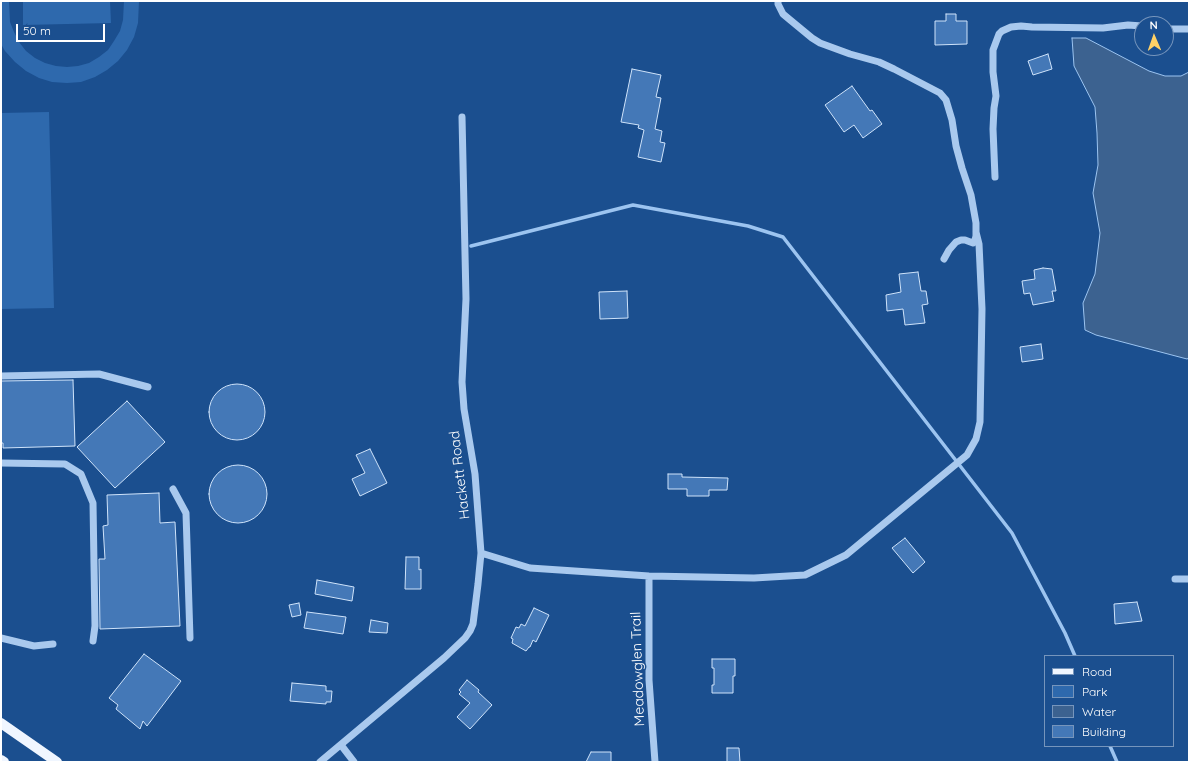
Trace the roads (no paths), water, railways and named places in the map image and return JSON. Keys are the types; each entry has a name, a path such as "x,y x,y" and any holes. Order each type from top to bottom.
{"main road":[{"path":"1,722 57,762"}],"street":[{"path":"778,3 783,14 788,19 820,43 850,54 879,62 940,93 946,100 952,120 962,168 971,195 976,223 976,232 973,243 965,240 956,242 944,259"},
{"path":"995,177 993,129 996,96 993,72 993,50 999,34 1011,27 1021,26 1103,28 1134,25"},
{"path":"1174,30 1189,29"},
{"name":"Hackett Road","path":"320,762 444,658 465,638 473,624 481,554 475,474 464,409 462,382 466,299 462,116"},
{"path":"481,554 530,568 649,576 754,578 805,575 846,555 967,455 976,439 980,422 982,309 979,244 976,232"},
{"path":"1,376 99,374 148,386"},
{"path":"1,463 65,464 81,474 93,503 95,626 93,641"},
{"path":"173,489 186,513 190,638"},
{"name":"Meadowglen Trail","path":"649,576 649,680 655,762"},
{"path":"1175,579 1189,579"},
{"path":"1,638 34,646 53,644"},
{"path":"341,745 354,762"}],"water":[{"path":"1072,38 1086,38 1149,71 1165,76 1181,76 1189,72 1189,358 1187,359 1096,335 1085,330 1083,303 1095,274 1100,233 1093,193 1098,165 1097,133 1095,107 1074,66"}],"waterway":[{"path":"471,246 633,205 748,226 783,237 1012,533 1065,633 1075,655"},
{"path":"1110,747 1117,762"}]}
